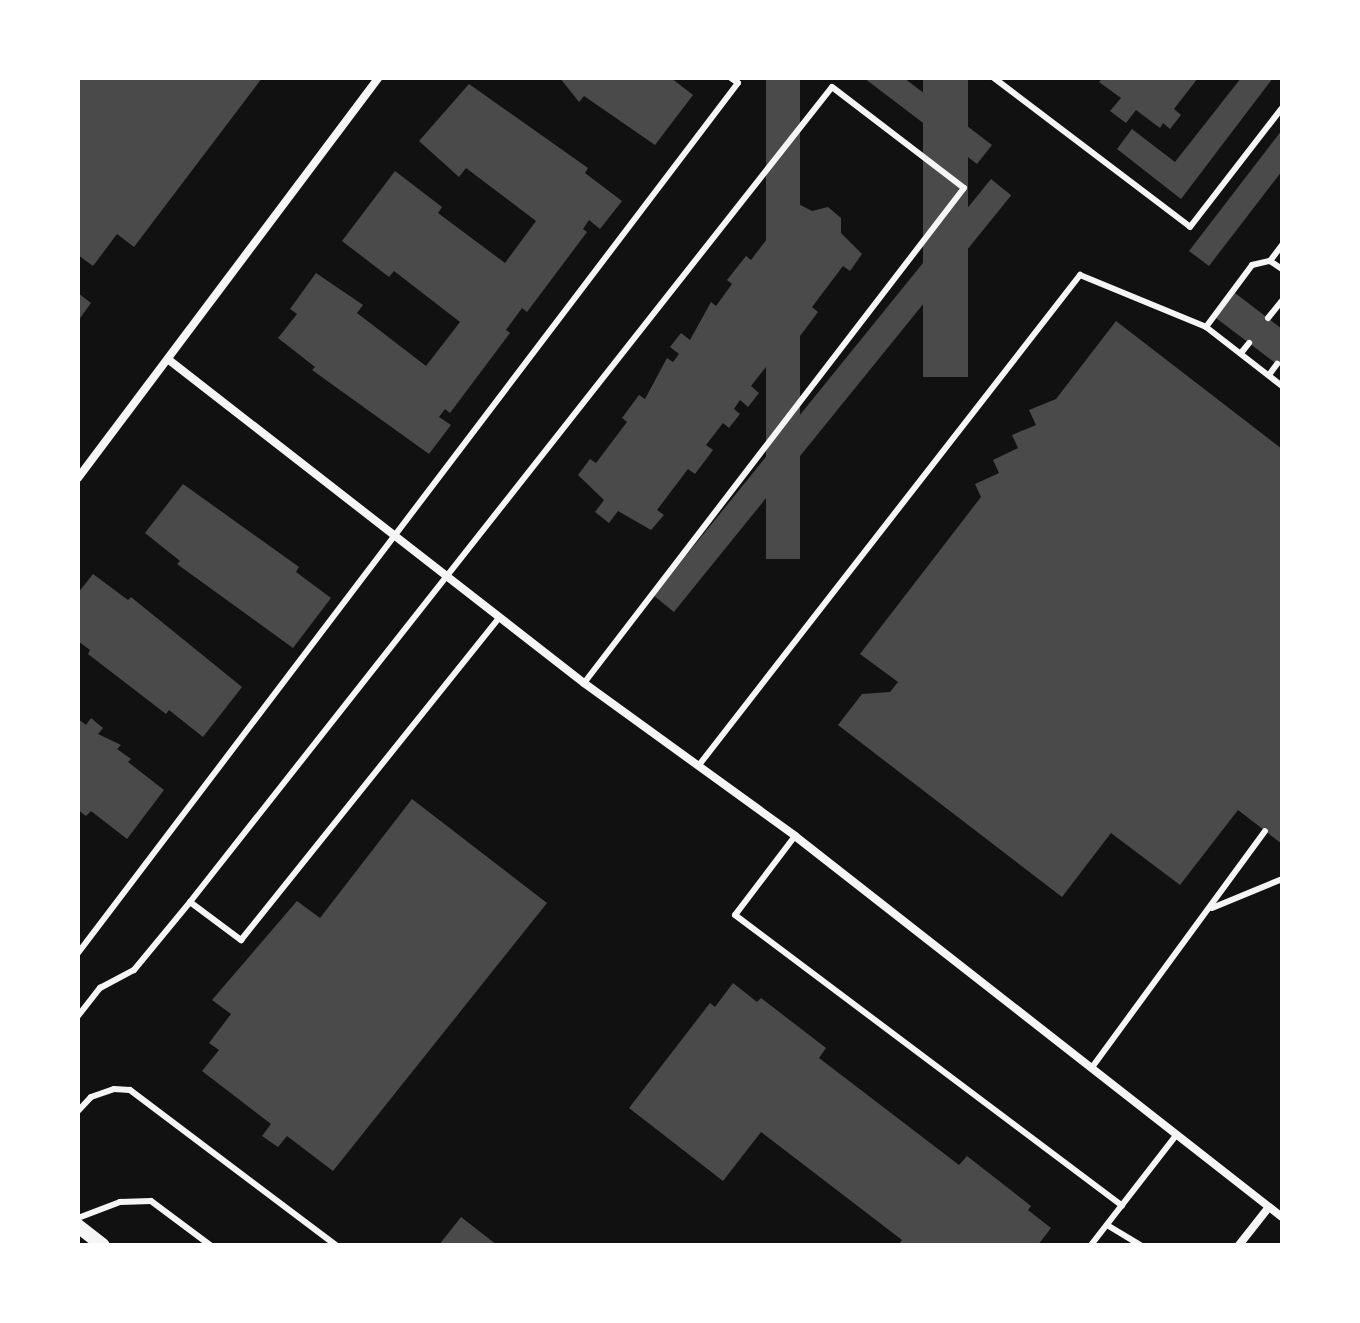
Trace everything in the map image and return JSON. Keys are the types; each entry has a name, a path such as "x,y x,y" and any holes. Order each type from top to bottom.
{"street":[{"path":"78,478 378,78"},
{"path":"169,360 584,683 795,836 1178,1132 1282,1217"},
{"path":"1239,1245 1269,1207"},
{"path":"78,1226 102,1245"}],"lane":[{"path":"78,953 397,538 738,83 731,78"},
{"path":"994,78 1190,227 1282,108"},
{"path":"78,1016 100,988 134,970 190,902 832,87 964,188 584,683"},
{"path":"1206,327 1252,265 1270,261 1282,245"},
{"path":"1270,261 1282,269"},
{"path":"699,765 1080,275 1206,327 1282,386"},
{"path":"1268,318 1282,301"},
{"path":"1241,353 1249,343"},
{"path":"1269,375 1277,364"},
{"path":"190,902 241,940 500,617"},
{"path":"1093,1066 1265,831"},
{"path":"795,836 735,915 1122,1206"},
{"path":"1210,909 1282,879"},
{"path":"78,1111 91,1097 114,1089 130,1090 336,1245"},
{"path":"1091,1245 1178,1132"},
{"path":"78,1218 120,1202 151,1201 210,1245"},
{"path":"1107,1225 1140,1245"}],"building":[{"path":"78,78 262,78 134,247 117,234 93,266 78,255"},
{"path":"560,78 671,78 693,95 655,145 584,96 579,102"},
{"path":"766,78 800,78 800,559 766,559"},
{"path":"864,78 904,78 992,145 977,164"},
{"path":"923,78 968,78 968,377 923,377"},
{"path":"1103,78 1198,78 1174,109 1181,115 1170,129 1163,123 1160,128 1136,110 1126,123 1110,111 1121,98 1099,82"},
{"path":"1241,78 1273,78 1181,199 1117,149 1132,129 1175,162"},
{"path":"469,84 588,168 585,173 622,201 600,229 589,220 583,229 587,232 527,312 522,308 506,330 510,333 450,413 445,409 439,417 451,425 429,454 312,370 315,367 278,338 297,314 290,309 316,273 363,305 357,313 426,366 460,322 394,271 389,277 342,241 395,171 442,207 438,213 505,263 536,221 466,168 459,177 419,141"},
{"path":"1282,130 1282,171 1209,266 1189,251"},
{"path":"991,179 1011,195 674,612 654,596"},
{"path":"789,199 812,211 828,207 841,218 841,233 862,254 850,271 843,266 812,307 818,312 800,336 793,331 777,353 783,357 773,372 766,367 751,386 759,393 748,407 740,400 734,409 740,414 729,428 723,423 706,445 713,450 695,474 688,469 657,510 664,515 651,530 618,511 609,523 595,512 604,500 578,475 590,459 596,463 627,422 622,418 639,395 645,399 667,358 673,362 679,354 670,347 681,333 690,340 711,302 716,306 732,284 727,280 746,256 751,260 782,219 776,215"},
{"path":"78,293 91,303 78,321"},
{"path":"1235,293 1282,329 1282,368 1216,318"},
{"path":"1116,321 1282,449 1282,844 1238,810 1180,885 1111,833 1062,897 838,725 862,694 890,692 898,682 860,654 981,497 975,484 999,473 993,460 1018,448 1012,435 1036,425 1029,410 1056,399"},
{"path":"183,484 299,567 296,572 331,598 293,648 177,564 180,561 145,533"},
{"path":"93,574 128,600 131,597 242,687 203,737 169,710 166,714 88,654 90,650 78,641 78,593"},
{"path":"91,718 103,728 98,734 121,745 117,749 131,759 128,762 164,790 127,839 91,811 86,816 78,810 78,719 86,725"},
{"path":"412,799 547,903 333,1171 287,1136 278,1147 262,1136 271,1124 202,1071 219,1050 209,1043 231,1014 212,1000 297,901 320,918"},
{"path":"733,983 757,1002 761,998 826,1048 819,1058 959,1165 967,1156 1031,1206 1028,1210 1051,1228 1038,1245 898,1245 902,1240 761,1132 723,1181 629,1108 710,1003 715,1007"},
{"path":"461,1217 497,1245 439,1245"}]}
